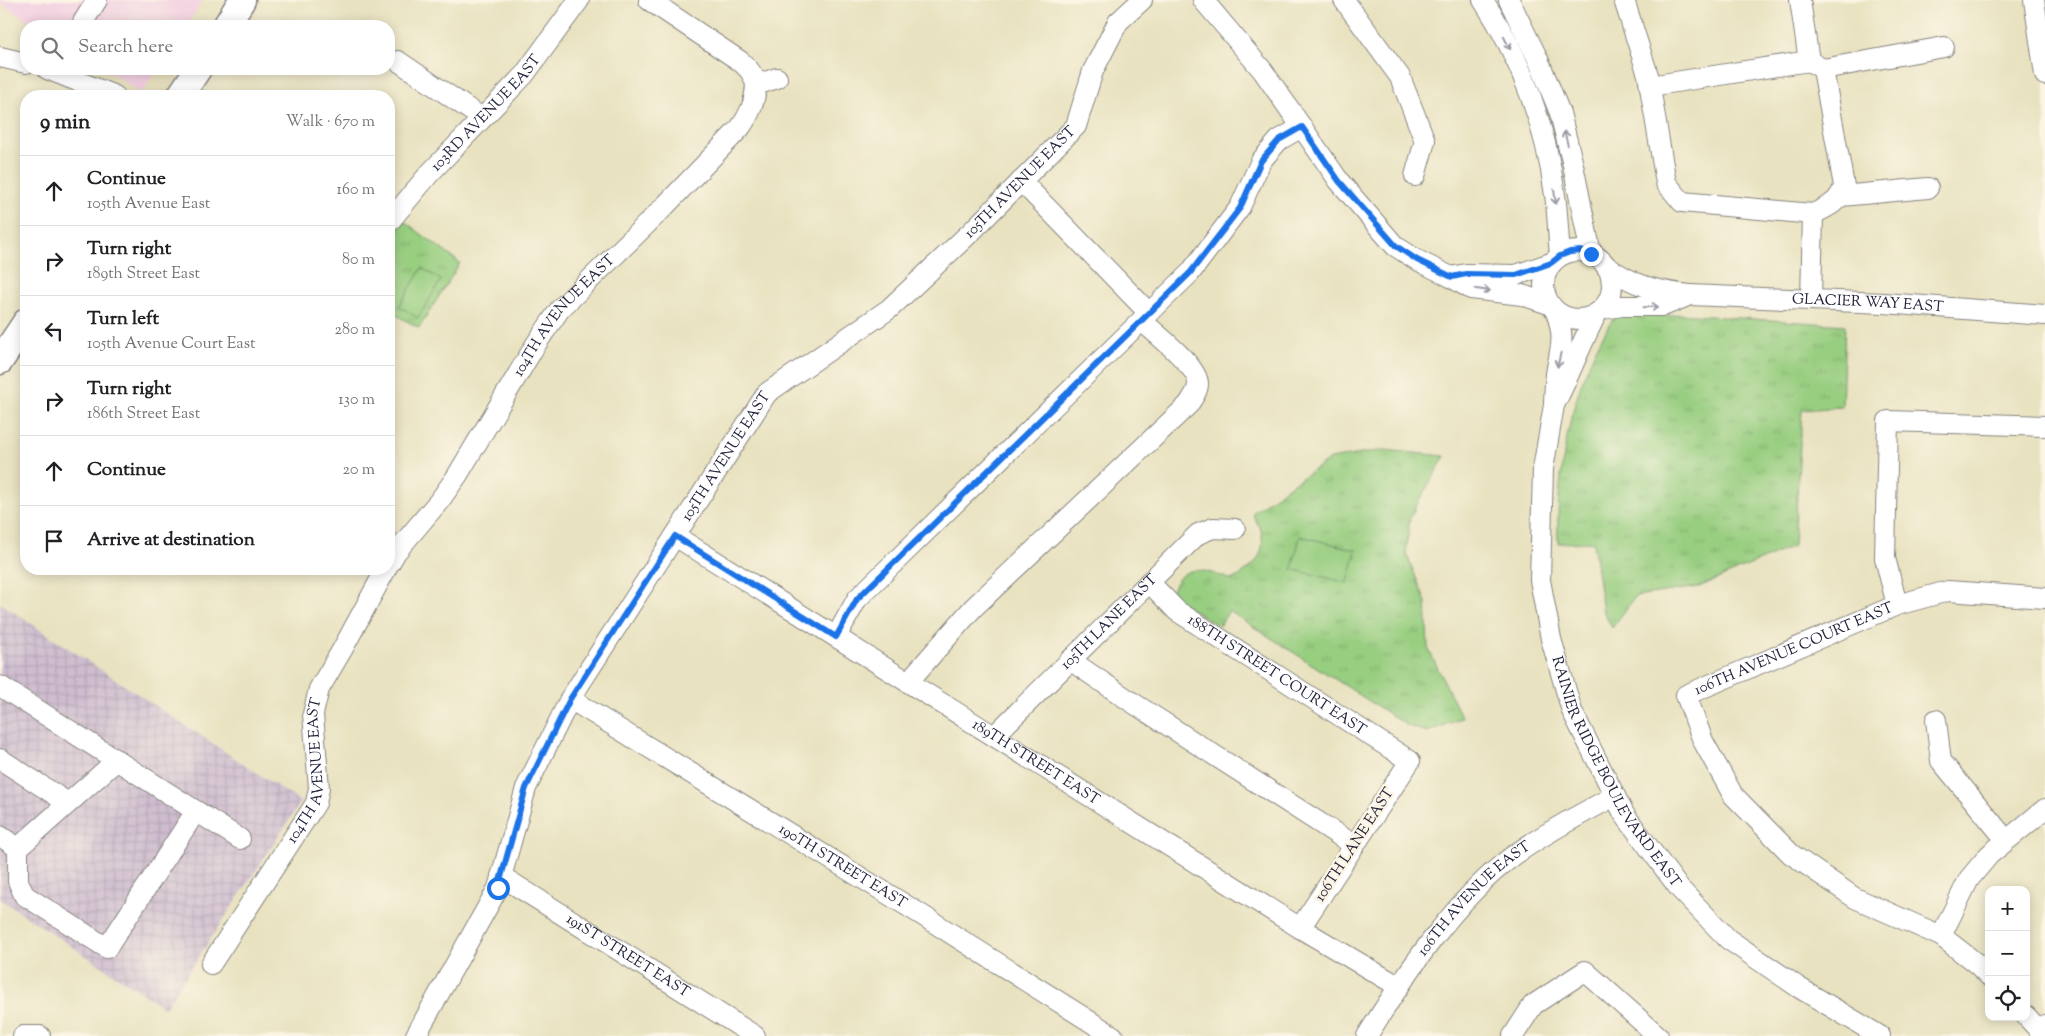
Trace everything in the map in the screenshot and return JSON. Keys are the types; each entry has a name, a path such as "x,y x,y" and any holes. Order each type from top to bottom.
{"main road":[{"path":"230,20 242,0"},
{"path":"184,90 194,75"},
{"path":"0,361 20,331"}],"street":[{"path":"84,20 97,0"},
{"name":"103RD AVENUE EAST","path":"395,215 430,174 524,75 579,0"},
{"path":"649,0 740,61 750,69 756,85 777,78"},
{"name":"105TH AVENUE EAST","path":"417,1035 498,888 526,788 570,699 767,394 889,309 972,231 1076,126 1093,70 1118,22 1142,0"},
{"path":"1203,0 1263,71 1339,181 1396,246 1417,260 1452,277 1471,289 1522,295 1552,308 1566,318 1577,320 1588,318 1600,311 1609,299 1612,288 1611,276 1599,260 1560,113 1538,59 1509,0"},
{"path":"1344,0 1400,77 1425,141 1415,176"},
{"path":"1483,0 1523,75 1542,130 1555,194 1555,259 1546,272 1543,283 1544,294 1552,308"},
{"path":"1624,0 1648,75 1666,183 1682,202 1813,214 1830,206 1841,196 1844,186 1800,0"},
{"path":"2034,0 2045,75"},
{"path":"1650,86 1944,48"},
{"path":"0,57 20,62"},
{"path":"398,61 482,118"},
{"path":"62,75 100,90"},
{"name":"104TH AVENUE EAST","path":"395,552 440,500 457,476 536,344 560,309 740,128 749,116 755,98 756,85"},
{"path":"836,637 857,599 1190,273 1240,208 1261,161 1279,140 1302,127"},
{"path":"908,682 973,608 1188,404 1199,385 1196,376 1188,365 1021,181"},
{"path":"1841,196 1928,188"},
{"path":"1810,300 1813,214"},
{"path":"1452,277 1466,274 1516,275 1570,252 1581,251 1599,260"},
{"name":"GLACIER WAY EAST","path":"1599,260 1625,279 1661,292 2045,315"},
{"name":"GLACIER WAY EAST","path":"1600,311 1622,306 1663,306 1690,295"},
{"name":"RAINIER RIDGE BOULEVARD EAST","path":"1552,308 1561,324 1562,343 1556,372 1554,405 1542,468 1540,580 1551,639 1572,711 1624,814 1679,888 1728,939 1798,987 1880,1036"},
{"name":"RAINIER RIDGE BOULEVARD EAST","path":"1554,405 1600,311"},
{"name":"106TH AVENUE COURT EAST","path":"1941,936 1855,898 1791,854 1733,795 1703,741 1686,695 1897,605 1885,558 1888,421 2045,426"},
{"name":"105TH LANE EAST","path":"994,736 1198,534 1214,528 1235,529"},
{"name":"189TH STREET EAST","path":"675,536 1300,928 1398,986"},
{"name":"104TH AVENUE EAST","path":"211,964 316,804 319,788 313,714 319,689 342,650 381,575"},
{"name":"188TH STREET COURT EAST","path":"1149,582 1177,610 1410,761"},
{"path":"1897,605 1948,591 2045,598"},
{"path":"1070,660 1127,699 1354,845"},
{"path":"0,686 240,839"},
{"name":"190TH STREET EAST","path":"570,699 917,912 1113,1036"},
{"path":"1936,720 1941,760 2006,840"},
{"path":"0,759 68,803"},
{"path":"117,760 18,848 18,881 24,895 107,948 196,810"},
{"name":"106TH LANE EAST","path":"1300,928 1410,761"},
{"name":"106TH AVENUE EAST","path":"1367,1036 1398,986 1449,919 1477,889 1512,857 1570,820 1615,796"},
{"path":"1985,972 1941,936 1969,880 1989,855 2045,809"},
{"path":"0,836 18,848"},
{"name":"191ST STREET EAST","path":"501,876 755,1036"},
{"path":"1513,1036 1533,1006 1585,971 1658,1036"},
{"path":"24,1036 40,1036"}],"shaded area":[{"path":"0,0 203,0 190,20 27,20 0,3"},
{"path":"114,75 153,75 144,90 137,90"},
{"path":"0,603 301,802 165,1008 0,899"}],"green space":[{"path":"404,221 460,263 419,328 395,314 395,235"},
{"path":"422,268 441,280 418,318 399,306"},
{"path":"1636,311 1659,316 1679,314 1845,325 1842,407 1802,410 1794,546 1699,587 1636,596 1612,628 1603,611 1593,542 1558,543 1560,484 1570,424 1588,366 1616,315"},
{"path":"1384,450 1445,456 1410,517 1406,553 1426,602 1428,648 1462,718 1427,732 1408,726 1229,611 1219,626 1176,600 1171,593 1182,575 1196,570 1213,573 1232,580 1245,572 1259,557 1262,543 1261,532 1252,513 1331,459"},
{"path":"1300,536 1356,550 1348,583 1292,569"}],"route":[{"path":"498,888 526,788 570,699 675,536 836,637 857,599 1190,273 1240,208 1261,161 1279,140 1302,127 1339,181 1396,246 1417,260 1452,277 1466,274 1516,275 1551,263 1560,256 1570,252 1581,251 1591,254"}]}
